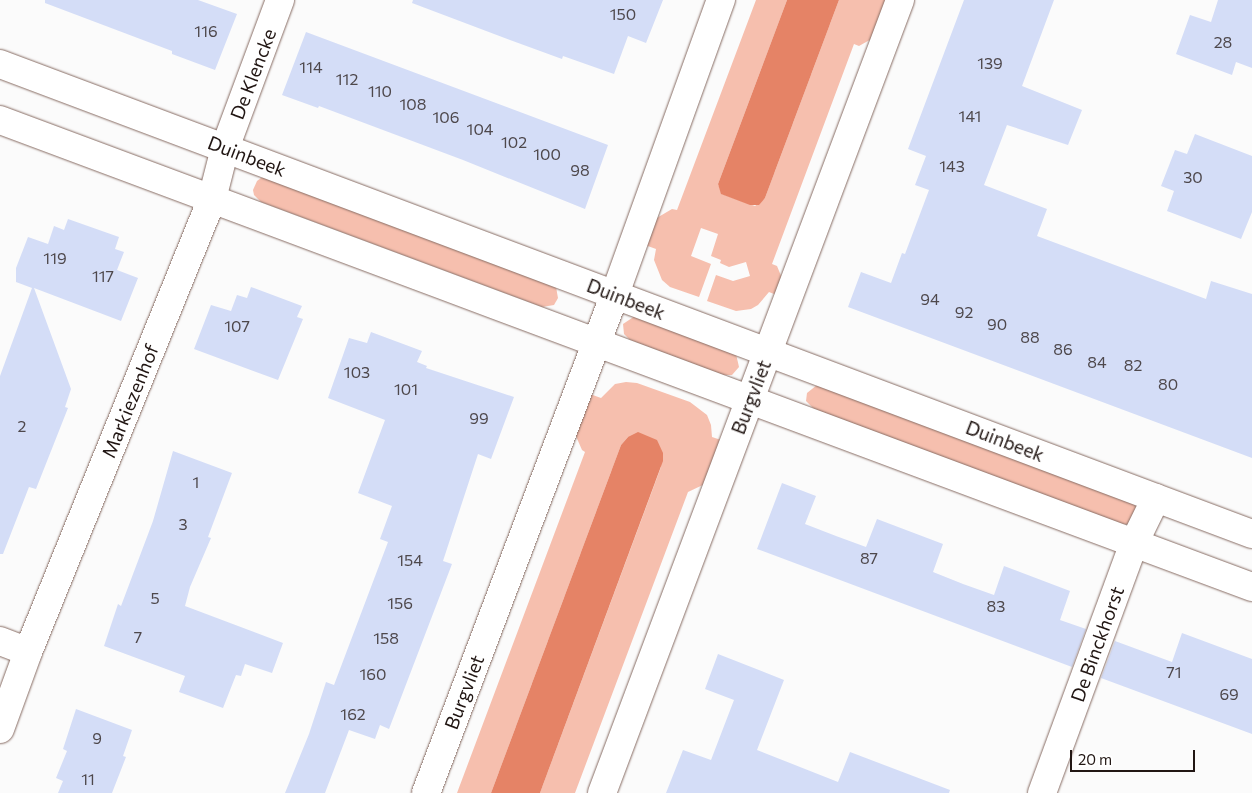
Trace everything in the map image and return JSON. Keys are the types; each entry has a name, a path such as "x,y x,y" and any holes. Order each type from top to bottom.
{"street":[{"name":"De Klencke","path":"225,148 280,0"},
{"name":"Burgvliet","path":"426,793 615,294 721,0"},
{"name":"Burgvliet","path":"602,793 900,0"},
{"name":"Duinbeek","path":"0,64 1252,534"},
{"path":"0,120 1252,587"},
{"name":"Markiezenhof","path":"0,729 28,652 212,199 225,148"},
{"name":"De Binckhorst","path":"1042,793 1134,543 1156,498"},
{"path":"0,641 28,652"}],"shaded area":[{"path":"756,0 787,0 718,184 722,194 755,206 765,198 839,0 890,0 875,37 859,46 854,44 772,264 777,266 784,283 779,296 769,292 758,305 751,309 736,311 707,301 716,275 733,281 750,276 746,262 729,267 720,263 721,260 711,256 718,234 701,228 691,256 711,264 699,297 670,287 662,280 654,260 656,249 645,245 655,219 672,209 677,210"},
{"path":"787,0 839,0 765,198 759,205 750,205 721,194 718,184"},
{"path":"261,178 266,178 556,287 558,298 554,305 542,307 261,202 254,195 253,190 257,181"},
{"path":"635,316 736,354 739,367 732,375 723,375 630,340 624,334 623,324"},
{"path":"637,383 690,402 707,415 711,425 712,437 724,441 707,483 688,492 575,793 540,793 661,467 628,437 621,445 491,793 457,793 585,452 582,450 575,434 590,394 601,398 615,384"},
{"path":"817,385 1133,503 1136,507 1130,524 1121,524 814,409 806,401 807,393"},
{"path":"638,432 657,440 663,453 663,461 540,793 491,793 621,445 628,437"}],"building":[{"path":"45,0 198,0 237,14 215,70 172,54 172,51 45,3"},
{"path":"413,0 663,0 646,43 628,36 614,74 563,56 562,59 510,40 412,3"},
{"path":"964,0 1054,0 1022,86 1082,110 1068,145 1007,125 984,185 1047,209 1037,236 1206,299 1211,281 1252,294 1252,458 848,307 861,272 891,283 902,253 905,254 929,190 915,185 926,156 908,149"},
{"path":"1218,0 1252,0 1252,68 1236,62 1232,75 1176,54 1190,15 1211,22"},
{"path":"306,32 608,145 585,209 463,160 319,106 318,108 282,95"},
{"path":"1195,134 1252,156 1252,212 1241,239 1167,211 1174,191 1161,186 1175,150 1187,154"},
{"path":"68,219 119,237 115,249 124,252 117,270 138,278 121,321 34,288 71,389 65,407 68,408 36,489 29,487 3,554 0,554 0,376 32,288 16,282 16,268 28,237 48,244 54,226 64,230"},
{"path":"251,287 302,306 297,317 303,319 278,380 194,349 211,305 231,311 237,295 247,298"},
{"path":"371,332 422,351 417,362 427,366 426,368 514,397 491,459 478,454 443,561 452,564 389,729 380,725 375,739 349,730 325,793 285,793 309,734 326,682 334,685 388,542 380,539 392,506 358,493 385,420 328,398 349,338 367,343"},
{"path":"173,451 232,473 208,537 211,538 190,587 185,606 283,643 272,673 245,664 241,676 236,675 223,708 179,692 185,676 104,646 118,604 121,606 153,521"},
{"path":"782,483 816,496 805,524 836,536 866,547 877,519 943,544 933,572 963,584 994,595 1004,566 1070,591 1060,620 1086,629 1072,667 757,549"},
{"path":"1182,633 1252,659 1252,734 1101,678 1115,641 1172,662"},
{"path":"718,654 784,680 757,750 838,782 850,752 950,790 949,793 666,793 683,750 711,760 734,700 705,689"},
{"path":"76,709 132,730 123,756 126,757 112,793 58,793 63,781 56,778 67,751 63,749"}]}
